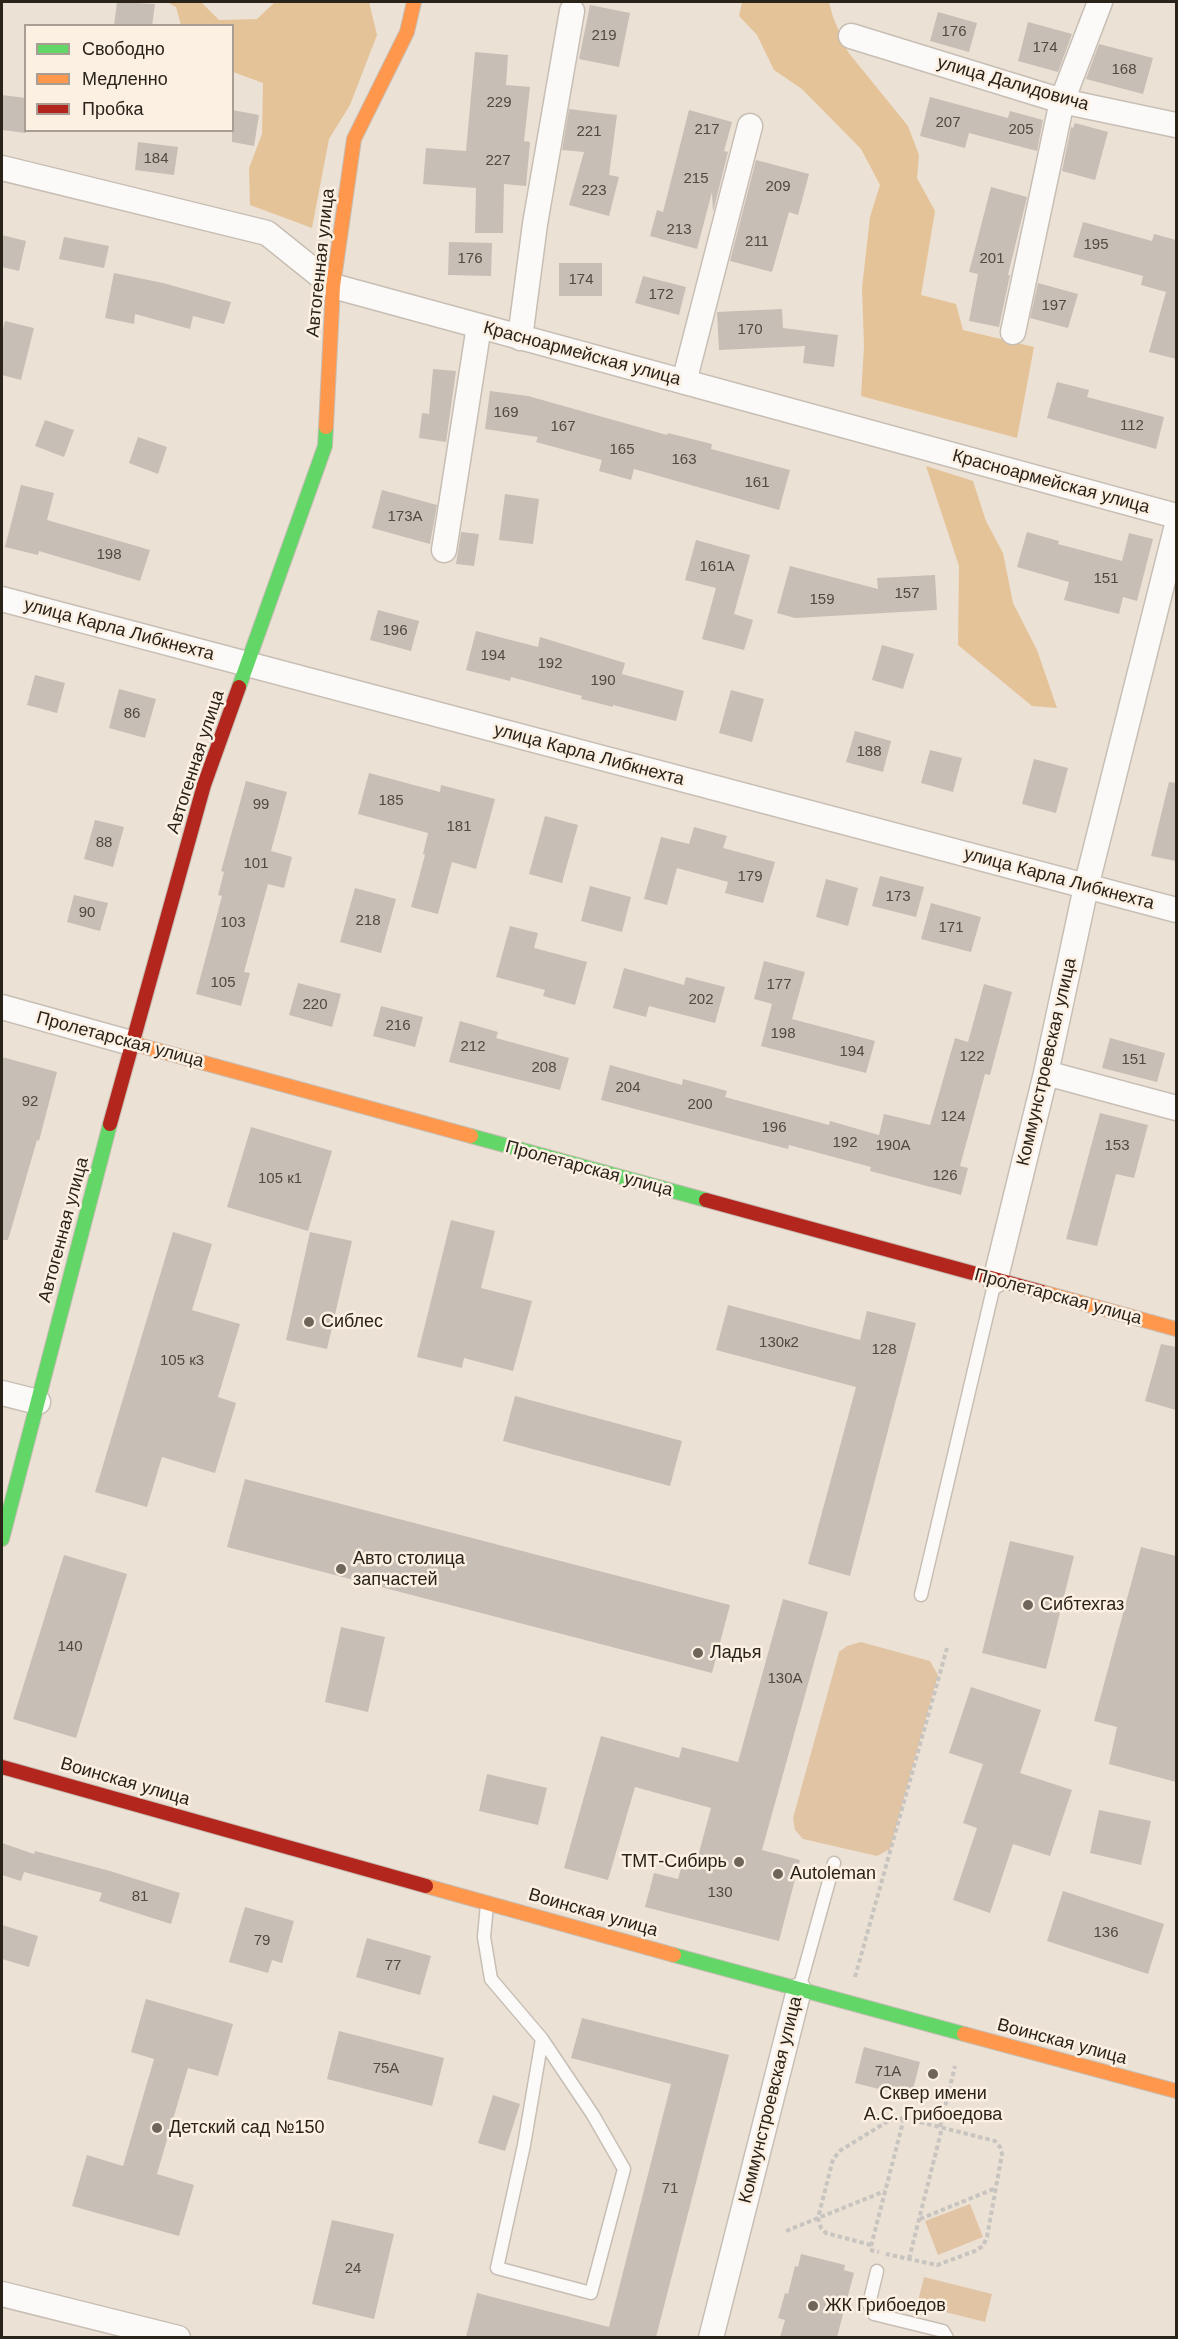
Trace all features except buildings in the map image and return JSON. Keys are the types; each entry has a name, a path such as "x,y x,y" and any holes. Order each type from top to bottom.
{"street":[{"name":"Автогенная улица","path":"2,1539 131,1043 204,785 325,446 333,286 354,139 407,32 414,2"},
{"path":"1013,332 1062,101 1100,2"},
{"path":"520,338 536,224 572,11"},
{"name":"улица Далидовича","path":"851,36 1062,101 1176,125"},
{"path":"684,382 750,126"},
{"name":"Красноармейская улица","path":"2,168 267,233 333,286 1176,516"},
{"path":"444,550 479,327"},
{"name":"Коммунстроевская улица","path":"995,1281 1046,1073 1086,887 1176,529"},
{"name":"улица Карла Либкнехта","path":"2,599 1176,910"},
{"name":"Пролетарская улица","path":"2,1008 1176,1329"},
{"path":"1046,1073 1176,1108"},
{"path":"2,1393 38,1402"},
{"name":"Воинская улица","path":"2,1767 799,1990 1176,2091"},
{"name":"Коммунстроевская улица","path":"711,2337 799,1990"},
{"path":"2,2294 177,2337"}],"lane":[{"name":"Коммунстроевская улица","path":"921,1595 995,1281"},
{"name":"Коммунстроевская улица","path":"799,1990 834,1863"},
{"path":"487,1902 484,1937 491,1979 542,2039 593,2115 624,2169 591,2293 497,2268 524,2145 542,2039"},
{"path":"877,2271 868,2304 874,2314 943,2331 947,2337"}],"path":[{"path":"848,2003 947,1648"},
{"path":"909,2259 955,2066"},
{"path":"868,2256 904,2118"},
{"path":"904,2118 995,2141 1000,2147 1002,2154 987,2237 983,2246 975,2251 937,2265 909,2259 826,2233 821,2228 818,2218 836,2154 890,2120 904,2118"},
{"path":"919,2219 996,2188"},
{"path":"786,2231 885,2191"}],"shaded area":[{"path":"167,2 201,2 219,20 257,19 275,2 369,2 377,35 350,105 329,139 312,228 250,205 249,168 262,134 263,83 234,72 234,24 181,24 176,7"},
{"path":"742,2 829,2 848,52 908,126 919,155 917,178 935,211 921,295 956,304 963,330 1034,347 1017,438 861,396 864,346 862,288 870,217 880,185 861,149 802,89 774,70 757,35 739,16"},
{"path":"926,466 973,481 986,521 1003,553 1013,603 1037,650 1057,708 1032,706 958,645 959,566"},
{"path":"861,1642 930,1661 938,1675 890,1849 877,1856 803,1839 795,1830 793,1818 839,1652 847,1646"},
{"path":"970,2204 983,2237 938,2255 925,2221"},
{"path":"924,2277 992,2294 985,2322 917,2305"}],"traffic: fast":[{"path":"239,687 325,446 326,427"},
{"path":"2,1539 110,1124"},
{"path":"471,1136 706,1200"},
{"path":"674,1955 964,2034"}],"traffic: slow":[{"path":"326,427 333,286 354,139 407,32 414,2"},
{"path":"131,1043 471,1136"},
{"path":"1042,1292 1176,1329"},
{"path":"426,1886 674,1955"},
{"path":"964,2034 1176,2091"}],"traffic: jam":[{"path":"110,1124 204,785 239,687"},
{"path":"706,1200 1042,1292"},
{"path":"2,1767 426,1886"}],"place":[{"name":"Сиблес","path":"309,1322"},
{"name":"Авто столица запчастей","path":"341,1569"},
{"name":"Сибтехгаз","path":"1028,1605"},
{"name":"Ладья","path":"698,1653"},
{"name":"ТМТ-Сибирь","path":"739,1862"},
{"name":"Autoleman","path":"778,1874"},
{"name":"Сквер имени А.С. Грибоедова","path":"933,2074"},
{"name":"Детский сад №150","path":"157,2128"},
{"name":"ЖК Грибоедов","path":"813,2306"}]}
